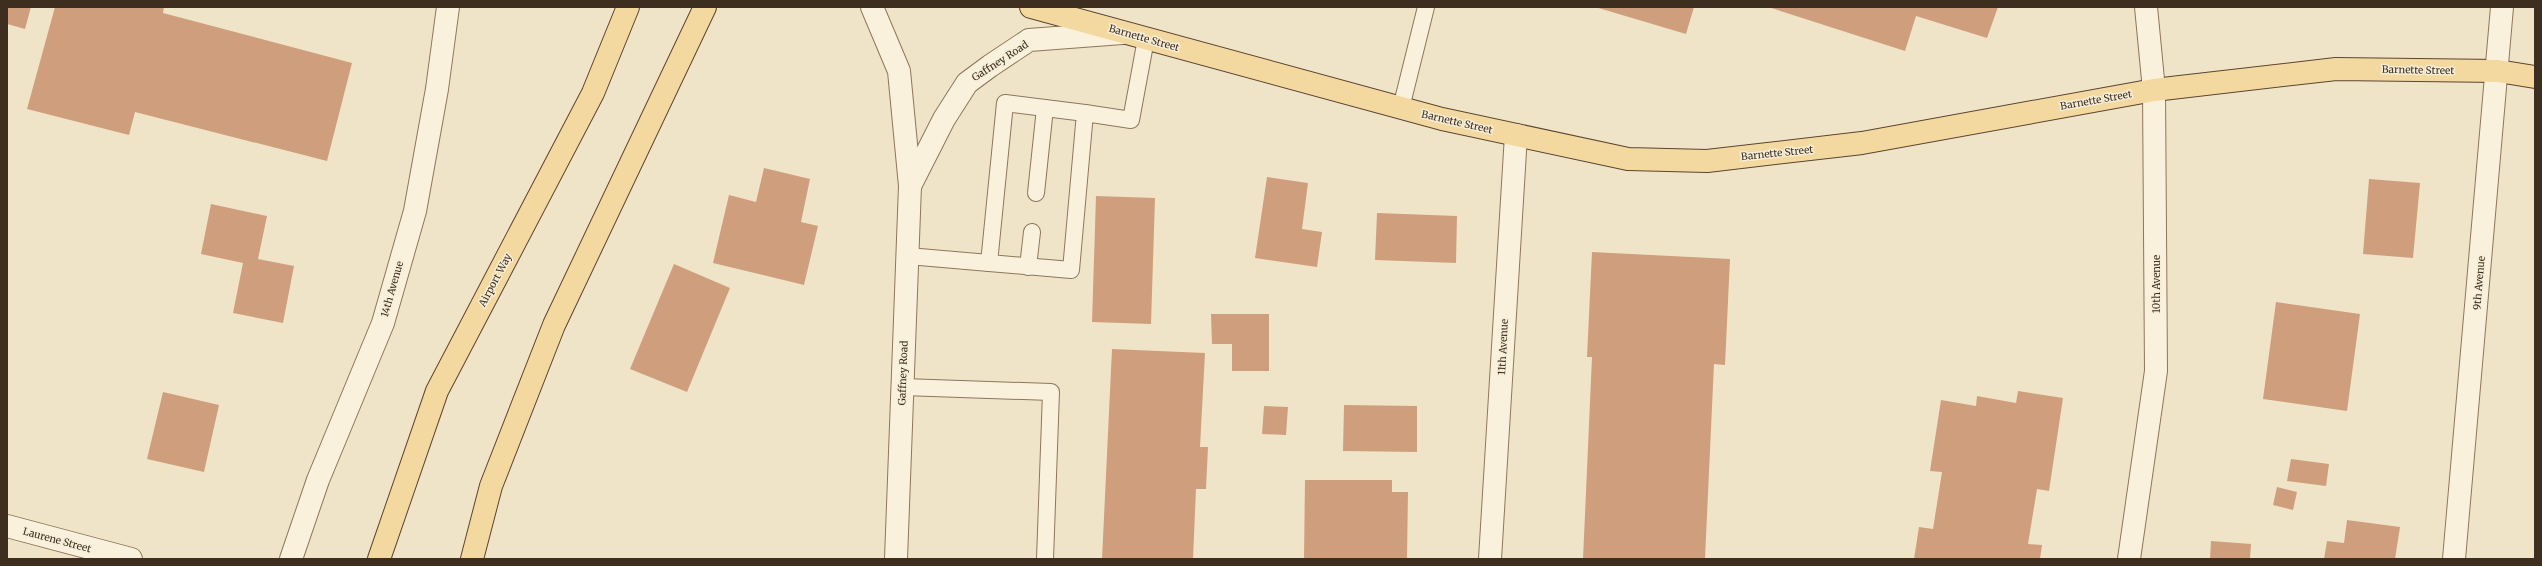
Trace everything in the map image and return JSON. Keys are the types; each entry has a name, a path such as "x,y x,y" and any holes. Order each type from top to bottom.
{"main road":[{"name":"Airport Way","path":"379,559 437,391 593,93 628,7"},
{"path":"472,559 491,486 554,325 705,7"},
{"name":"Barnette Street","path":"1031,7 1401,108 1628,159 1707,161 1862,143 2154,90 2336,69 2498,71 2535,77"}],"street":[{"name":"14th Avenue","path":"291,559 318,480 382,323 415,211 437,90 448,7"},
{"name":"Gaffney Road","path":"872,7 899,72 910,186 896,559"},
{"name":"10th Avenue","path":"2129,559 2156,371 2154,90 2146,7"},
{"name":"9th Avenue","path":"2454,559 2498,71 2502,7"},
{"name":"Gaffney Road","path":"910,186 944,119 967,83 1029,40 1137,36"},
{"name":"11th Avenue","path":"1490,559 1516,135"},
{"name":"Laurene Street","path":"7,526 131,559"}],"lane":[{"path":"1401,108 1426,7"},
{"path":"989,263 1005,103 1131,120 1137,36"},
{"path":"1036,193 1045,108"},
{"path":"908,256 1071,270 1085,113"},
{"path":"1028,267 1032,232"},
{"path":"903,387 1051,392 1045,559"}],"building":[{"path":"7,7 31,7 25,29 7,24"},
{"path":"55,7 164,7 163,13 352,63 327,161 135,112 129,135 27,109"},
{"path":"1595,7 1694,7 1686,34"},
{"path":"1768,7 1998,7 1987,38 1916,16 1905,51"},
{"path":"764,168 810,179 801,222 818,226 804,285 713,263 729,195 756,202"},
{"path":"1267,177 1308,183 1302,229 1322,232 1317,267 1255,258"},
{"path":"2369,179 2420,183 2413,258 2363,254"},
{"path":"1096,196 1155,198 1151,324 1092,322"},
{"path":"211,204 267,216 258,259 294,266 283,323 233,313 243,263 201,254"},
{"path":"1377,213 1457,216 1456,263 1375,260"},
{"path":"1592,252 1730,259 1725,365 1714,364 1705,559 1583,559 1592,357 1587,357"},
{"path":"674,264 730,288 687,392 630,369"},
{"path":"2276,302 2360,314 2347,411 2263,399"},
{"path":"1211,314 1269,314 1269,371 1232,371 1232,344 1212,344"},
{"path":"1112,349 1205,353 1200,447 1208,447 1206,489 1196,489 1193,559 1102,559"},
{"path":"2018,391 2063,398 2049,491 2037,489 2028,544 2042,545 2040,559 1914,559 1919,527 1933,529 1942,472 1930,471 1941,400 1976,406 1977,396 2016,403"},
{"path":"163,392 219,405 204,472 147,459"},
{"path":"1344,405 1417,406 1417,452 1343,451"},
{"path":"1264,406 1288,407 1286,435 1262,434"},
{"path":"2291,459 2329,464 2326,486 2287,481"},
{"path":"1305,480 1392,480 1392,492 1408,492 1407,559 1304,559"},
{"path":"2277,487 2297,492 2293,510 2273,505"},
{"path":"2347,520 2400,527 2395,559 2324,559 2327,541 2344,543"},
{"path":"2211,541 2251,544 2250,559 2210,559"}]}
